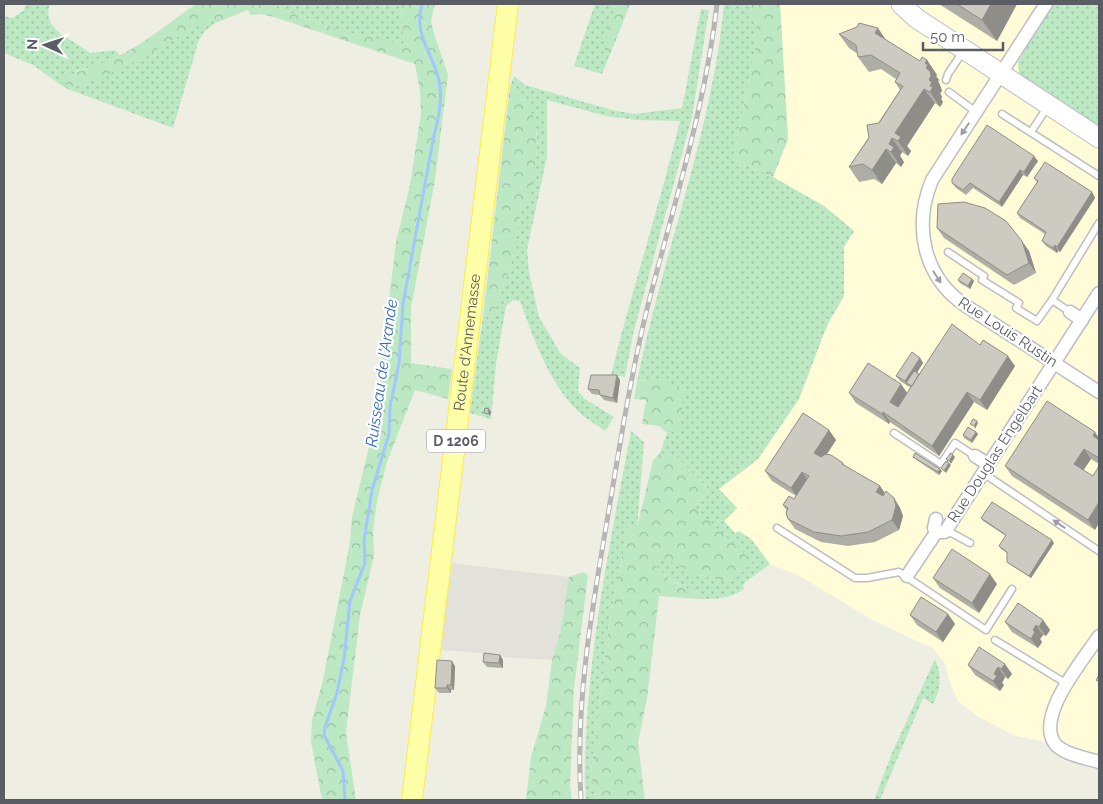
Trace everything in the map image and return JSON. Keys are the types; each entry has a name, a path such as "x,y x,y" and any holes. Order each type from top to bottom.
{"main road":[{"name":"Route d'Annemasse","path":"412,800 508,4"}],"street":[{"path":"901,4 916,18 1099,138"},
{"name":"Rue Louis Rustin","path":"1046,4 932,180 925,201 922,219 924,244 934,272 950,293 966,306 1099,392"},
{"name":"Rue Douglas Engelbart","path":"906,576 940,526 985,469 1099,293"},
{"path":"1070,312 1082,320"},
{"path":"975,456 985,469"},
{"path":"1099,636 1067,684 1050,716 1050,727 1053,738 1058,746 1099,762"}],"lane":[{"path":"946,80 965,50"},
{"path":"949,92 976,112"},
{"path":"1031,132 1049,105"},
{"path":"1002,114 1099,176"},
{"path":"948,252 984,276 982,280 1019,303 1016,308 1037,321 1099,223"},
{"path":"1052,300 1070,312"},
{"path":"894,433 941,464 955,443 975,456"},
{"path":"985,469 1099,551"},
{"path":"940,526 970,543"},
{"path":"778,528 855,578 867,578 892,572 906,576 919,587 986,630 1012,589"},
{"path":"995,640 1067,684"}],"shaded area":[{"path":"780,4 1099,4 1099,757 1068,747 1013,735 977,716 958,701 950,683 945,663 932,648 874,621 798,575 770,564 751,539 736,534 724,521 719,489 758,459 844,296 844,247 854,231 824,206 773,177 788,139"},
{"path":"452,563 569,577 560,634 552,660 483,656 483,653 440,650"}],"green space":[{"path":"26,4 50,4 48,13 54,27 90,53 115,50 120,55 99,65 76,71 68,88 211,19 215,23 204,32 199,40 173,128 65,88 33,65 4,53 4,16 12,18 23,11"},
{"path":"196,4 266,4 340,30 404,45 400,4 435,4 431,21 448,75 435,180 411,308 411,363 452,369 448,399 415,390 387,462 377,501 373,531 374,556 360,615 346,732 356,800 322,800 311,742 312,720 323,680 350,542 352,517 374,426 396,242 410,185 421,113 420,91 415,64 274,17 261,14 250,15 248,10 215,23 211,19 124,67 87,83 68,88 60,80 128,51"},
{"path":"266,4 400,4 404,45 351,34"},
{"path":"595,4 630,4 602,74 574,66"},
{"path":"615,4 630,4 609,57 603,55"},
{"path":"724,4 748,4 751,16 759,30 733,159 773,177 824,206 854,231 844,247 844,296 828,323 799,399 758,459 719,489 737,508 724,521 735,533 739,531 751,539 770,564 743,584 744,589 733,595 722,598 698,599 699,594 673,581 652,561 670,561 692,573 723,581 694,506 709,490 677,457 660,453 667,433 679,431 654,378 637,382 659,288 709,100"},
{"path":"748,4 780,4 788,139 773,177 733,159 759,30 751,16"},
{"path":"1052,4 1099,4 1099,130 1019,74 1018,62"},
{"path":"701,9 709,10 692,117 633,334 625,377 611,375 680,121 637,120 606,116 547,100 547,156 527,250 529,272 539,317 561,354 580,368 578,391 585,399 614,417 605,431 583,416 567,399 543,359 520,301 513,300 506,306 496,364 491,419 470,413 483,316 492,317 511,264 522,206 536,161 537,133 516,91 510,87 514,76 525,85 612,110 634,114 682,108"},
{"path":"510,87 522,97 530,110 535,124 536,154 529,200 522,206 511,264 492,317 483,316"},
{"path":"654,378 664,380 684,391 679,431 667,433 659,426 642,424 646,400 634,399 637,382"},
{"path":"631,431 644,442 637,528 628,526 608,631 591,773 596,800 586,800 586,741 595,636"},
{"path":"660,453 677,457 709,490 694,506 753,562 733,581 723,581 692,573 670,561 652,561 661,572 673,581 699,594 698,599 659,596 647,699 638,742 645,800 596,800 591,773 608,631 628,526 637,528 653,460"},
{"path":"583,572 588,575 574,689 570,785 572,800 526,800 531,757 546,706 552,660 560,634 569,577"},
{"path":"935,659 940,676 936,699 933,704 923,698 880,800 874,800 892,753"}],"building":[{"path":"957,4 991,4 982,20"},
{"path":"859,23 878,28 875,33 920,61 922,57 927,60 925,63 928,65 926,68 930,71 931,76 929,80 932,82 930,86 933,87 930,92 924,89 895,133 901,137 898,141 892,138 889,144 894,147 891,152 886,149 872,170 863,164 849,167 869,138 867,125 879,123 903,86 895,82 900,73 871,55 858,57 856,45 839,34 857,27"},
{"path":"987,125 1034,156 1024,172 1020,170 999,202 970,183 963,190 952,183 952,179"},
{"path":"1045,162 1092,192 1057,247 1055,245 1053,248 1042,241 1046,232 1017,213 1038,181 1034,178"},
{"path":"964,202 985,208 1006,221 1022,241 1029,263 1007,275 937,228 938,204"},
{"path":"963,273 972,279 968,286 958,280"},
{"path":"952,324 980,345 983,340 1008,356 980,400 967,392 932,446 883,412 882,414 849,393 868,363 901,384 890,402 898,407"},
{"path":"912,352 920,358 905,381 896,376"},
{"path":"914,371 919,374 912,386 906,383"},
{"path":"591,375 617,375 613,398 600,395 599,390 588,389"},
{"path":"1047,401 1095,432 1093,436 1099,440 1099,458 1084,449 1074,464 1093,476 1099,466 1099,502 1088,520 1005,466"},
{"path":"485,408 489,409 488,414 484,413"},
{"path":"803,413 829,430 814,453 821,457 826,454 831,455 842,464 880,486 876,492 883,496 886,491 894,498 896,506 892,520 868,532 841,536 814,532 788,519 786,513 788,508 783,505 789,496 794,499 809,476 802,472 791,488 765,471"},
{"path":"973,419 977,421 974,426 970,424"},
{"path":"968,427 976,432 971,440 963,435"},
{"path":"915,453 940,469 938,472 913,457"},
{"path":"951,453 953,455 949,461 946,459"},
{"path":"946,461 949,463 944,471 941,468"},
{"path":"992,502 1052,540 1029,576 1007,562 1007,552 999,546 1006,535 981,518"},
{"path":"952,549 990,574 972,603 933,578"},
{"path":"921,597 948,614 936,632 910,615"},
{"path":"1018,603 1043,620 1039,627 1036,625 1031,639 1005,622"},
{"path":"979,647 1005,664 1001,669 998,667 994,674 997,676 993,681 968,665"},
{"path":"484,653 500,655 499,663 483,662"},
{"path":"437,660 452,661 451,685 447,685 447,688 435,688"}],"waterway":[{"name":"Ruisseau de l'Arande","path":"345,800 343,771 324,735 325,727 337,693 344,659 350,601 365,563 364,541 372,490 389,434 390,407 399,363 403,304 440,108 439,81 420,25 422,4"}],"railway":[{"path":"581,800 580,730 582,695 595,591 620,441 647,309 705,81 717,4"}]}
